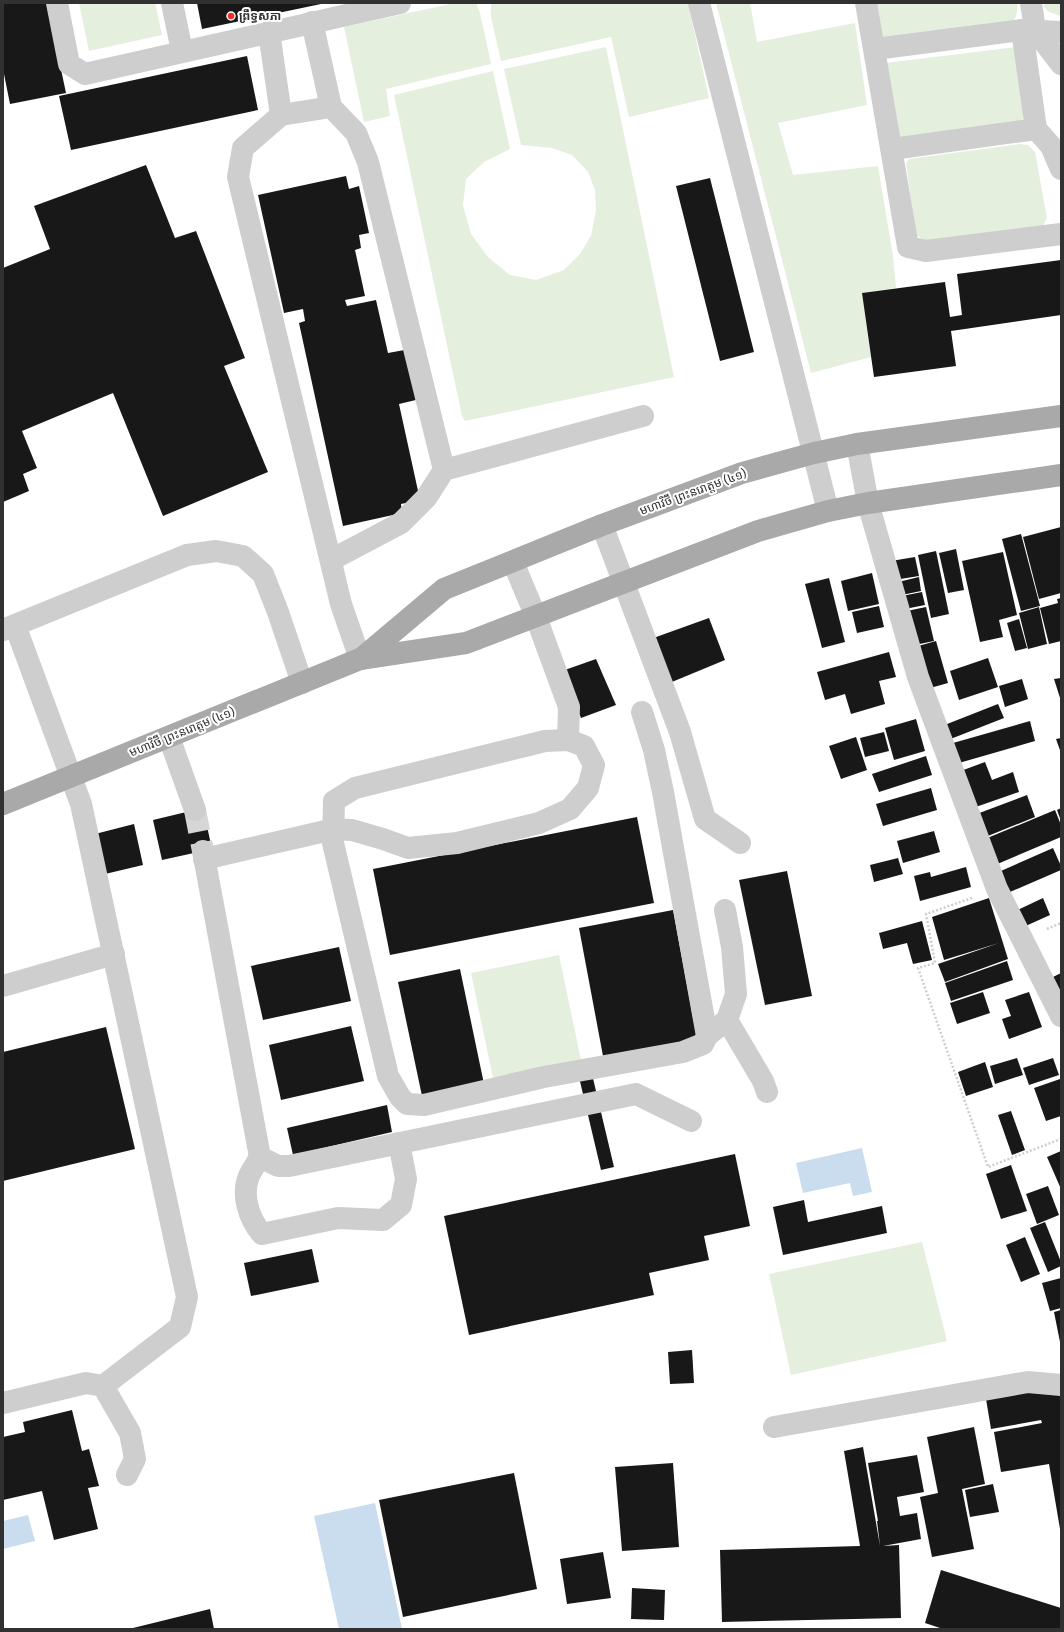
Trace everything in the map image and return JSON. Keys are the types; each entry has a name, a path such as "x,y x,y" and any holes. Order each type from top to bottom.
{"main road":[{"name":"មហាវិថី ព្រះនរោត្តម (៤១)","path":"360,659 444,589 602,525 742,473 814,453 857,444 1061,416"},
{"name":"មហាវិថី ព្រះនរោត្តម (៤១)","path":"3,804 360,659 466,644 758,531 828,511 868,503 1061,475"}],"lane":[{"path":"57,3 69,64 85,74 400,3"},
{"path":"172,3 182,52"},
{"path":"699,3 828,511"},
{"path":"866,3 908,247 926,251 1061,234"},
{"path":"1032,3 1028,30 1036,129 1051,146 1061,169"},
{"path":"312,22 331,107 356,134 368,162 444,470"},
{"path":"875,49 1028,30 1061,32"},
{"path":"1028,30 1061,64"},
{"path":"269,32 281,115"},
{"path":"331,107 281,115 243,148 238,177 341,604 360,659"},
{"path":"892,150 1036,129"},
{"path":"331,560 400,523 426,498 444,470 643,416"},
{"path":"857,444 868,503 918,677 997,889 1061,1016"},
{"path":"602,525 680,732 705,819 740,843"},
{"path":"3,1403 86,1383 103,1386 180,1327 187,1297 90,843 80,804 72,776 9,627 187,555 216,552 243,556 263,574 278,612 302,683"},
{"path":"513,562 536,616 569,707 568,740"},
{"path":"642,712 654,750 663,792 707,1036"},
{"path":"169,737 195,810"},
{"path":"399,1143 406,1179 401,1205 383,1220 338,1218 262,1234 254,1224 245,1198 249,1176 260,1157 204,855 334,829 352,830 408,848 457,843 538,823 570,809 588,788 594,765 584,746 568,740 544,741 354,788 334,801 334,829 333,843 388,1076 400,1097 407,1104 424,1105 544,1077 683,1052 703,1044 707,1036 727,1020 736,994 732,947 725,910"},
{"path":"3,986 114,954"},
{"path":"727,1020 763,1081 767,1092"},
{"path":"260,1157 278,1166 289,1166 636,1094 692,1121"},
{"path":"774,1427 1028,1382 1061,1385"},
{"path":"103,1386 130,1433 135,1459 127,1475"}],"path":[{"path":"997,889 926,914 935,963 918,968 988,1167 1061,1139"}],"green space":[{"path":"79,3 155,3 162,35 89,51"},
{"path":"455,3 476,3 480,13 491,64 386,89 390,116 364,122 344,27"},
{"path":"491,3 688,3 709,98 629,117 611,37 501,61 491,17"},
{"path":"716,3 750,3 757,42 855,23 867,105 778,123 793,175 878,166 893,256 896,288 862,293 871,357 811,373"},
{"path":"875,3 1017,3 1017,9 1016,17 1010,25 883,40"},
{"path":"1046,3 1061,3 1061,16 1049,12 1043,6"},
{"path":"606,47 674,377 465,421 462,416 394,95 493,71 510,149 484,162 466,179 463,205 471,234 488,257 510,275 536,280 564,270 580,254 591,236 596,210 595,190 588,172 572,155 552,148 521,145 504,69"},
{"path":"1016,47 1025,113 1022,120 1013,125 904,138 899,136 886,63"},
{"path":"1020,144 1028,145 1035,152 1047,218 1043,226 929,241 916,235 906,163 909,159"},
{"path":"559,955 581,1060 493,1078 471,973"},
{"path":"922,1242 947,1341 791,1375 769,1274"}],"water":[{"path":"862,1148 872,1192 853,1196 850,1183 803,1193 796,1163"},
{"path":"375,1503 402,1629 339,1629 314,1516"},
{"path":"28,1515 35,1541 3,1549 3,1521"}],"building":[{"path":"3,3 47,3 66,93 10,104 3,69"},
{"name":"ព្រឹទ្ធសភា","path":"197,3 321,3 321,4 202,29"},
{"path":"247,56 258,110 71,150 59,96"},
{"path":"146,165 175,238 196,231 245,358 224,366 268,472 163,516 113,393 22,431 37,468 23,474 29,491 3,502 3,268 50,249 34,206"},
{"path":"346,176 349,189 359,186 369,233 359,235 361,248 355,250 365,296 345,300 347,306 376,300 388,353 410,349 420,399 399,404 420,500 401,504 402,513 343,526 299,323 305,321 303,309 284,313 258,195"},
{"path":"710,178 754,352 720,361 676,186"},
{"path":"1061,260 1061,315 951,331 956,366 874,377 862,293 945,282 950,317 962,315 957,274"},
{"path":"1061,527 1061,593 1039,599 1023,537"},
{"path":"1021,534 1040,606 1021,611 1002,539"},
{"path":"956,549 964,590 948,593 939,553"},
{"path":"936,551 949,614 931,618 918,555"},
{"path":"1003,552 1017,615 999,620 1003,637 980,642 962,561"},
{"path":"915,557 919,576 894,580 891,561"},
{"path":"872,573 879,604 848,611 841,581"},
{"path":"919,577 921,591 897,596 894,583"},
{"path":"829,578 845,642 822,648 805,584"},
{"path":"922,592 925,605 900,610 897,597"},
{"path":"1061,598 1061,641 1049,644 1040,608 1058,603 1057,599"},
{"path":"879,606 884,627 857,633 852,612"},
{"path":"926,607 934,641 910,646 902,612"},
{"path":"1039,607 1047,644 1028,649 1019,613"},
{"path":"709,618 725,660 655,689 645,641"},
{"path":"1019,619 1027,648 1015,651 1007,623"},
{"path":"936,641 948,683 923,690 911,648"},
{"path":"889,652 896,677 879,681 885,704 851,714 845,694 825,700 817,672"},
{"path":"988,658 998,687 959,700 950,671"},
{"path":"596,659 616,705 581,718 562,671"},
{"path":"1061,678 1061,701 1054,679"},
{"path":"1022,679 1028,699 1005,707 999,686"},
{"path":"998,704 1004,718 948,740 942,726"},
{"path":"916,719 925,751 894,760 885,728"},
{"path":"1030,721 1035,741 952,765 946,745"},
{"path":"884,732 889,751 865,757 860,738"},
{"path":"856,737 867,770 841,779 829,746"},
{"path":"1061,738 1061,753 1056,739"},
{"path":"926,756 932,775 879,792 872,774"},
{"path":"985,762 992,780 1013,772 1019,792 970,809 958,772"},
{"path":"931,788 937,810 883,826 876,804"},
{"path":"1027,795 1035,817 983,838 974,815"},
{"path":"203,808 212,849 162,860 153,820"},
{"path":"1061,808 1061,821 1057,810"},
{"path":"1055,810 1061,825 1061,837 995,865 985,839"},
{"path":"637,817 654,903 390,955 373,869"},
{"path":"134,824 143,865 105,874 95,834"},
{"path":"934,831 940,852 903,863 897,841"},
{"path":"1053,848 1061,866 1061,870 1003,895 994,874"},
{"path":"898,858 903,874 874,882 870,865"},
{"path":"966,867 971,887 920,901 914,876 930,872 931,877"},
{"path":"787,871 812,996 765,1005 739,880"},
{"path":"989,898 1008,959 945,982 938,964 999,943 944,960 932,917"},
{"path":"1043,898 1050,915 1019,929 1011,913"},
{"path":"673,910 697,1039 603,1056 579,928"},
{"path":"922,921 932,960 913,964 907,943 883,949 879,933"},
{"path":"339,947 351,1001 263,1020 251,966"},
{"path":"1007,961 1013,980 951,1001 945,983"},
{"path":"460,969 484,1084 422,1096 398,982"},
{"path":"1061,973 1061,1007 1049,979"},
{"path":"983,992 990,1013 957,1024 950,1003"},
{"path":"1029,992 1042,1027 1009,1039 1002,1019 1011,1016 1005,1000"},
{"path":"351,1026 364,1081 281,1100 269,1045"},
{"path":"106,1027 135,1149 3,1181 3,1052"},
{"path":"1017,1058 1023,1075 995,1084 990,1066"},
{"path":"1053,1058 1059,1075 1029,1085 1023,1068"},
{"path":"985,1062 993,1087 966,1096 958,1072"},
{"path":"591,1070 614,1167 601,1170 578,1073"},
{"path":"1060,1079 1061,1116 1046,1121 1034,1088"},
{"path":"387,1105 392,1132 293,1155 287,1128"},
{"path":"1011,1111 1025,1150 1012,1155 998,1115"},
{"path":"1061,1151 1061,1189 1047,1157"},
{"path":"735,1154 750,1226 704,1236 709,1260 649,1273 654,1295 469,1335 444,1216"},
{"path":"1011,1165 1027,1211 1001,1219 986,1174"},
{"path":"1048,1186 1059,1215 1037,1224 1026,1194"},
{"path":"804,1200 808,1222 882,1206 887,1233 783,1255 773,1207"},
{"path":"1045,1222 1061,1262 1061,1266 1048,1272 1030,1228"},
{"path":"1025,1237 1040,1274 1021,1282 1006,1245"},
{"path":"312,1249 319,1282 251,1296 244,1263"},
{"path":"1061,1278 1061,1308 1050,1311 1042,1283"},
{"path":"1061,1310 1061,1341 1060,1342 1054,1312"},
{"path":"692,1350 694,1383 670,1384 668,1352"},
{"path":"1061,1386 1060,1529 1049,1464 1001,1472 994,1432 1042,1423 1041,1420 991,1429 986,1399"},
{"path":"72,1410 82,1451 89,1449 99,1486 88,1488 98,1529 54,1540 42,1491 3,1500 3,1437 25,1432 23,1422"},
{"path":"974,1427 985,1484 962,1489 974,1549 932,1557 920,1497 938,1493 927,1437"},
{"path":"863,1447 880,1546 878,1521 868,1463 917,1455 924,1492 897,1497 900,1516 917,1513 921,1539 883,1546 899,1545 901,1618 722,1622 720,1550 860,1546 844,1451"},
{"path":"673,1463 679,1547 622,1551 615,1467"},
{"path":"514,1473 537,1589 403,1617 379,1500"},
{"path":"993,1484 999,1512 970,1517 965,1490"},
{"path":"603,1552 611,1598 567,1604 560,1559"},
{"path":"941,1570 1061,1608 1061,1629 943,1629 925,1623"},
{"path":"632,1588 665,1590 664,1620 631,1619"},
{"path":"210,1609 214,1629 133,1629 133,1628"}],"tunnel":[{"path":"195,810 203,851"}],"place":[{"name":"ព្រឹទ្ធសភា","path":"231,16"}]}
